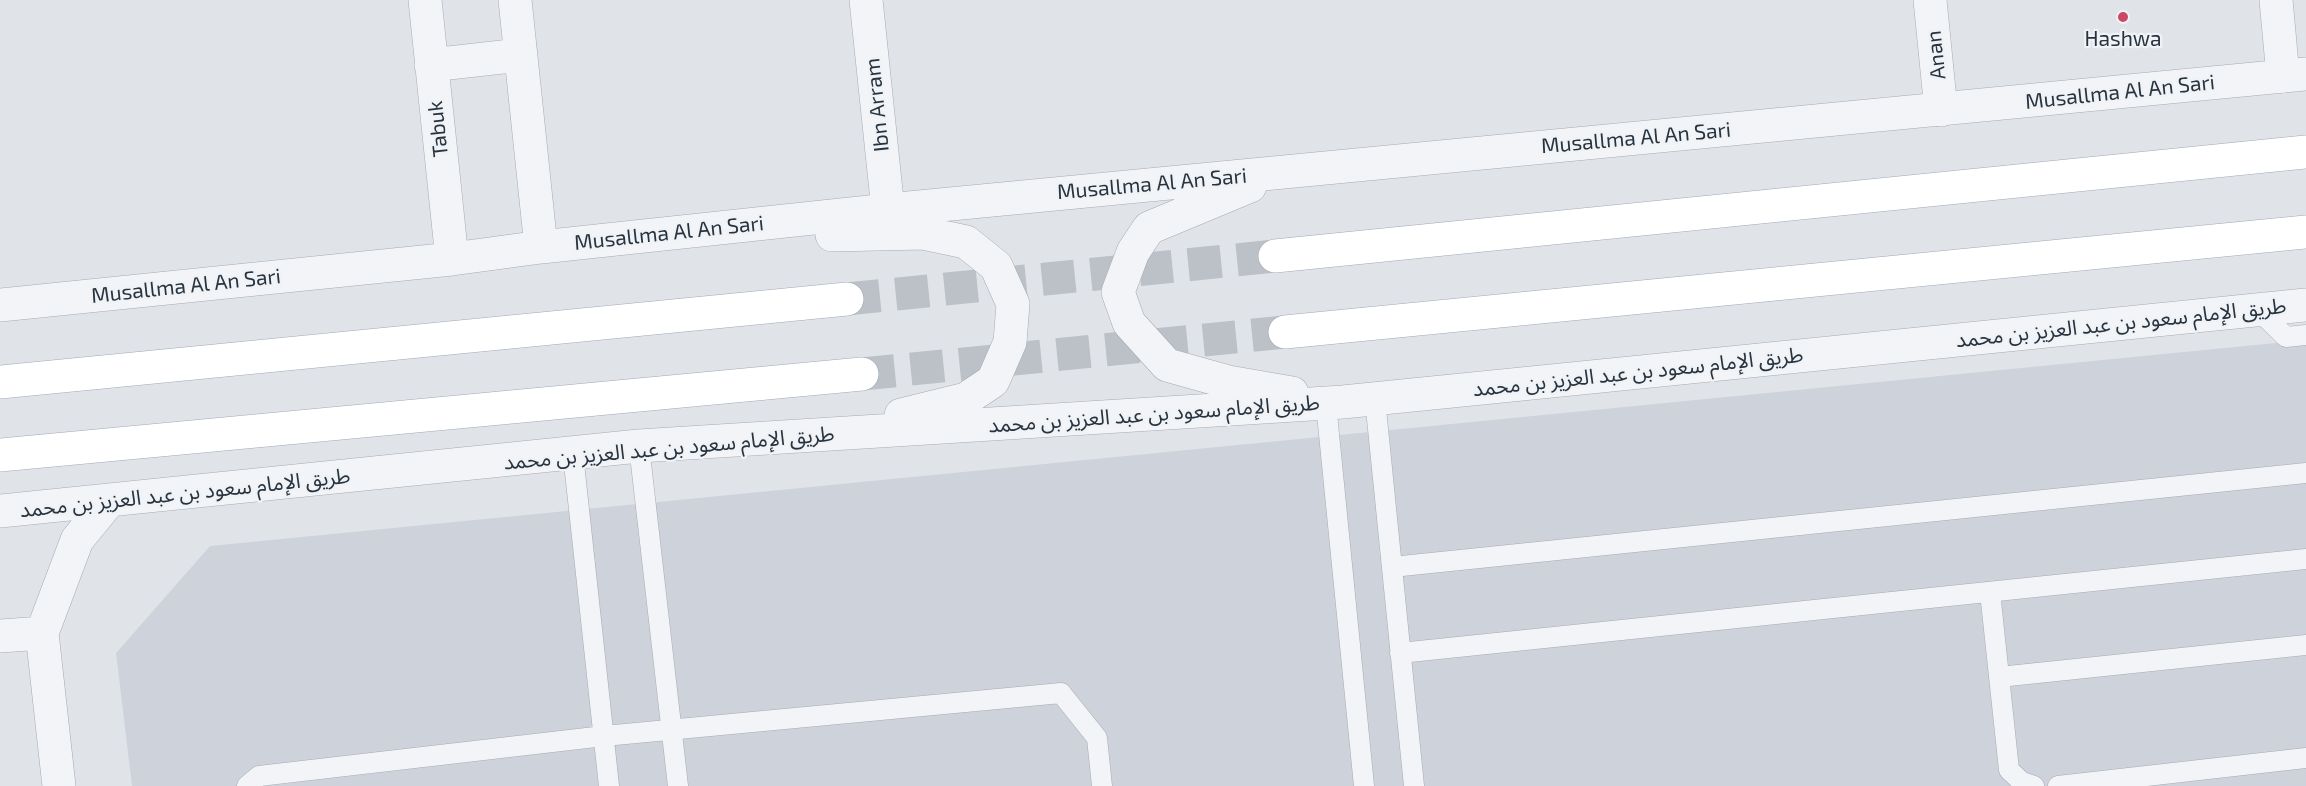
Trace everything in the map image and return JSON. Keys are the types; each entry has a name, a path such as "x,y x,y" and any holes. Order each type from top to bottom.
{"main road":[{"path":"1275,256 2306,152"},
{"path":"1286,332 2306,232"},
{"path":"0,381 847,299"},
{"path":"0,455 862,374"}],"street":[{"name":"Tabuk","path":"425,0 452,259"},
{"path":"514,0 541,247"},
{"name":"Ibn Arram","path":"866,0 888,210"},
{"name":"Anan","path":"1930,0 1941,110"},
{"path":"2276,0 2294,75"},
{"path":"431,65 520,55"},
{"name":"Musallma Al An Sari","path":"0,305 452,259 541,247 888,210 2294,75"},
{"path":"1285,172 1149,228 1133,252 1118,292 1129,323 1167,365 1228,382 1335,403"},
{"path":"680,232 849,235 923,233 966,242 996,266 1013,304 1010,342 993,381 966,399 800,436"},
{"name":"طريق الإمام سعود بن عبد العزيز بن محمد","path":"0,511 639,446 1335,403 2306,305"},
{"path":"58,786 42,633 77,540 109,501"},
{"path":"0,636 42,633"}],"lane":[{"path":"2258,310 2286,337 2306,335"},
{"path":"1376,399 1414,786"},
{"path":"1335,403 1364,786"},
{"path":"639,446 678,786"},
{"path":"573,454 609,786"},
{"path":"1392,567 2306,473"},
{"path":"1400,653 2306,559"},
{"path":"1990,592 2009,770 2022,782 2034,786"},
{"path":"1999,677 2306,645"},
{"path":"247,786 259,776 604,736 1061,693 1097,738 1102,786"},
{"path":"2058,786 2306,758"}],"shaded area":[{"path":"2306,340 2306,786 132,786 116,653 210,546"}],"tunnel":[{"path":"847,299 1275,256"},
{"path":"862,374 1285,332"}],"place":[{"name":"Hashwa","path":"2123,17"}]}
